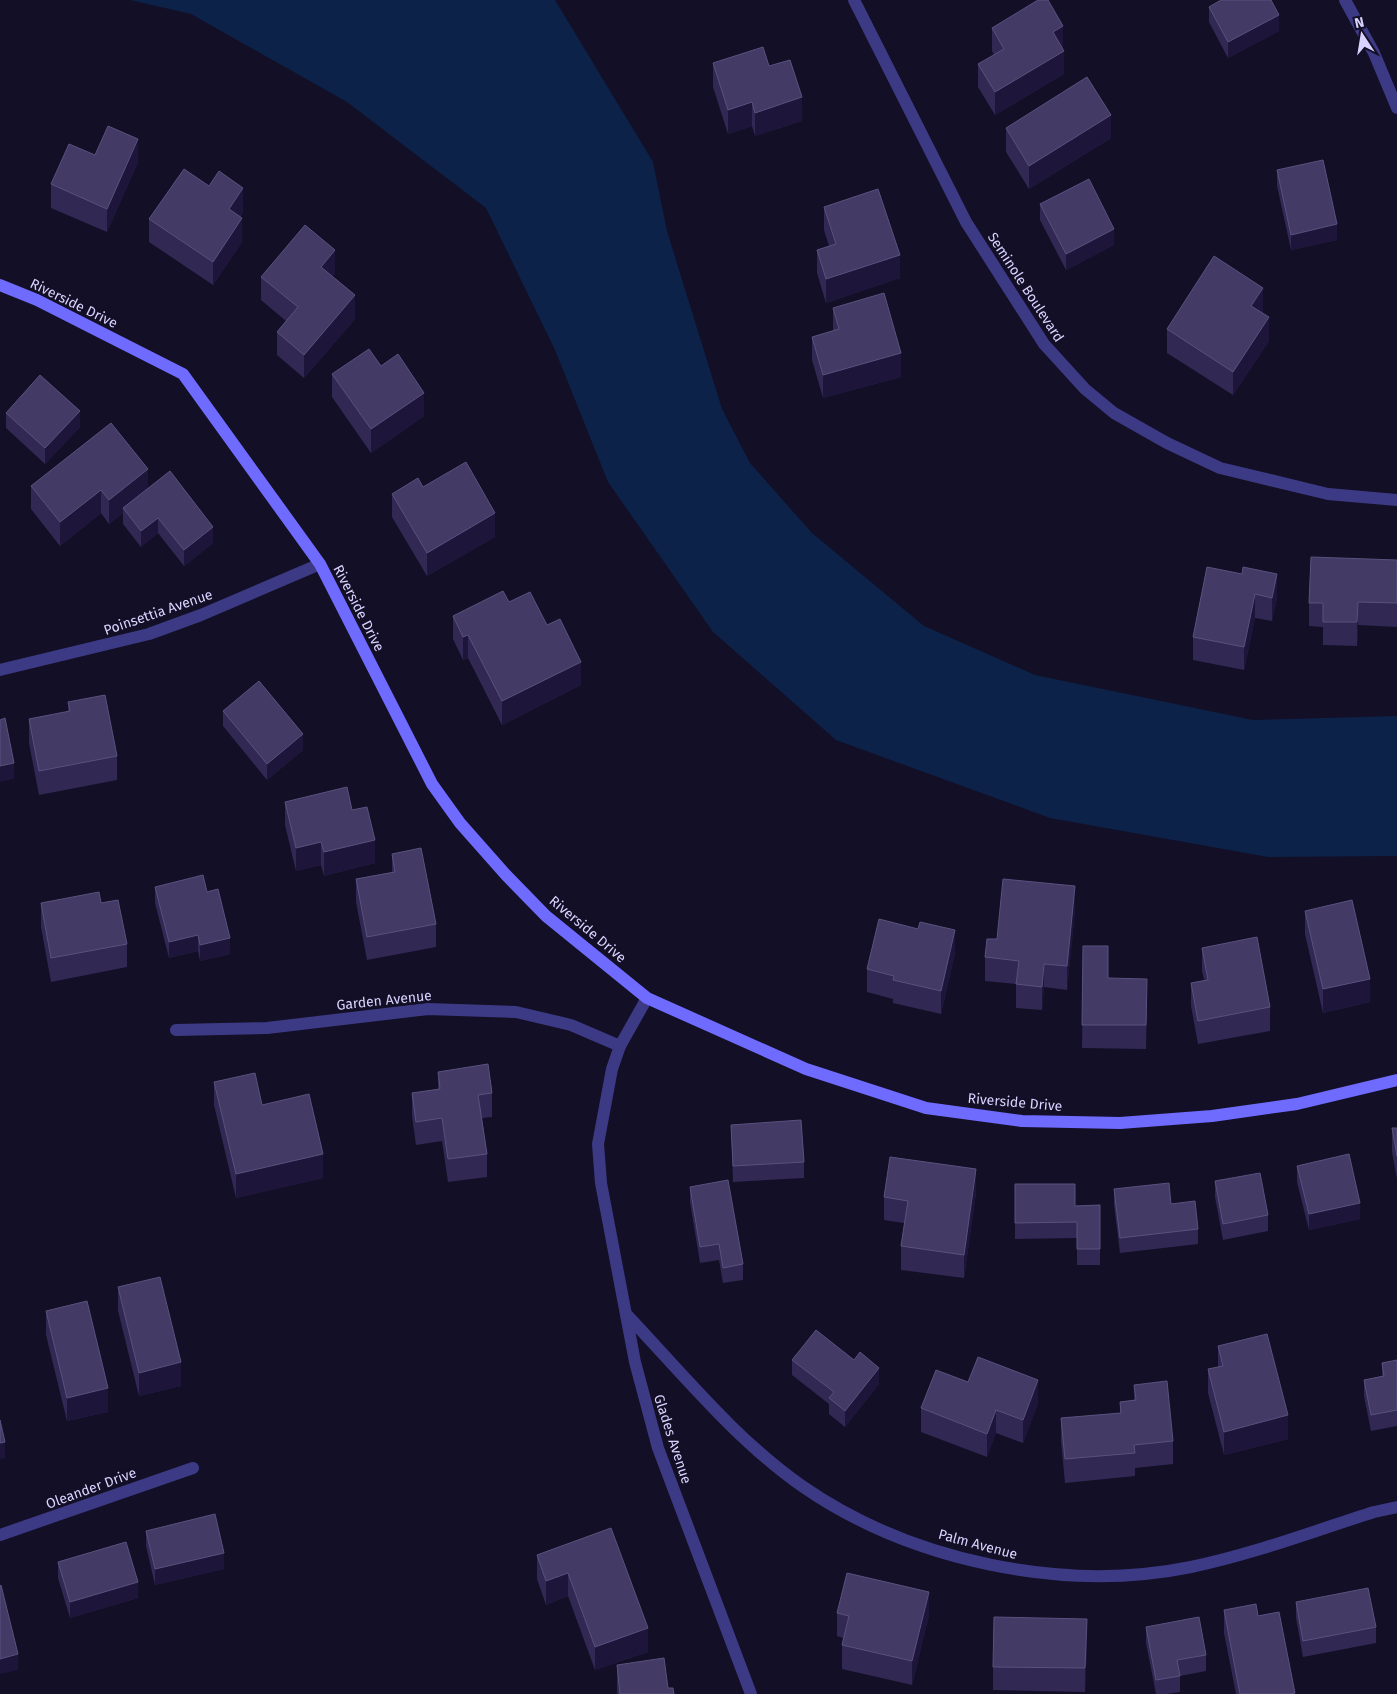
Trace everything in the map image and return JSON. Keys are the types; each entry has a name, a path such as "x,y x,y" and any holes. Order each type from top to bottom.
{"street":[{"name":"Seminole Boulevard","path":"854,0 966,222 1044,344 1085,389 1114,413 1167,443 1220,468 1328,494 1397,500"},
{"path":"1345,0 1374,53 1397,108"},
{"name":"Riverside Drive","path":"0,285 37,300 183,374 320,564 432,784 460,823 506,875 546,916 648,998 806,1069 916,1105 1022,1121 1120,1123 1212,1116 1297,1104 1397,1080"},
{"name":"Poinsettia Avenue","path":"0,670 149,634 201,615 320,564"},
{"path":"620,1046 648,998"},
{"name":"Garden Avenue","path":"176,1030 267,1028 428,1009 516,1012 571,1025 620,1046"},
{"name":"Glades Avenue","path":"620,1046 604,1104 598,1144 601,1183 635,1362 658,1448 751,1694"},
{"name":"Palm Avenue","path":"626,1314 730,1424 802,1486 845,1512 892,1533 985,1564 1027,1572 1075,1576 1123,1576 1154,1572 1232,1557 1374,1512 1397,1507"},
{"name":"Oleander Drive","path":"0,1535 193,1468"}],"water":[{"path":"130,0 555,0 653,162 667,231 722,409 750,463 812,533 924,626 1035,675 1253,720 1397,716 1397,856 1268,857 1050,818 836,740 713,632 608,482 555,350 486,208 347,102 191,14"}],"building":[{"path":"1038,0 1048,0 1063,26 1053,32 1064,51 995,92 978,64 1004,49 992,28"},
{"path":"1221,0 1271,0 1279,15 1228,42 1209,7"},
{"path":"763,47 769,66 790,60 802,97 755,113 752,102 728,110 713,63"},
{"path":"1087,77 1111,115 1029,166 1006,128"},
{"path":"108,126 138,139 107,209 51,184 69,144 95,155"},
{"path":"1323,160 1337,224 1291,235 1277,170"},
{"path":"184,169 209,186 219,171 243,188 229,209 242,218 213,262 149,219"},
{"path":"1089,179 1114,229 1066,254 1040,204"},
{"path":"878,189 900,255 826,279 817,250 836,244 824,207"},
{"path":"305,225 335,250 321,267 355,295 304,355 277,332 298,307 261,277"},
{"path":"1214,256 1263,288 1251,306 1269,317 1233,372 1167,329"},
{"path":"884,293 901,353 823,375 812,337 839,329 833,308"},
{"path":"369,349 381,366 398,354 424,393 371,429 332,374"},
{"path":"40,375 80,411 45,448 6,413"},
{"path":"111,423 148,469 109,500 101,490 60,522 31,486"},
{"path":"466,462 495,513 427,553 392,494 418,478 423,487"},
{"path":"170,471 213,527 184,550 158,518 141,531 123,508"},
{"path":"1311,557 1397,560 1397,603 1358,602 1357,622 1323,622 1323,603 1309,603"},
{"path":"1207,567 1242,574 1243,567 1277,574 1272,598 1255,594 1244,647 1193,637"},
{"path":"503,591 509,602 530,592 547,625 560,619 581,662 502,701 468,635 463,637 453,616"},
{"path":"259,681 303,734 267,764 223,711"},
{"path":"105,695 117,756 39,771 29,719 70,711 68,702"},
{"path":"5,718 14,763 0,766 0,720"},
{"path":"347,787 352,810 367,807 375,840 324,852 321,842 296,848 285,802"},
{"path":"421,848 436,924 367,937 356,879 395,872 392,854"},
{"path":"203,875 207,892 218,889 230,938 200,945 198,935 169,942 155,887"},
{"path":"1003,879 1075,886 1067,966 1044,964 1042,987 1016,984 1019,961 985,957 987,939 997,939"},
{"path":"99,892 101,903 118,900 127,944 51,958 41,903"},
{"path":"1352,900 1370,979 1323,989 1305,911"},
{"path":"879,919 918,929 920,922 955,930 941,991 893,980 894,976 867,969"},
{"path":"1257,937 1270,1007 1198,1021 1191,983 1208,980 1202,948"},
{"path":"1083,946 1108,946 1108,978 1147,979 1146,1025 1082,1025"},
{"path":"488,1064 492,1093 478,1095 487,1154 448,1159 442,1118 416,1122 412,1093 440,1089 438,1072"},
{"path":"255,1073 262,1105 309,1094 323,1154 236,1174 214,1082"},
{"path":"801,1120 804,1162 733,1166 731,1125"},
{"path":"1392,1128 1397,1128 1397,1156"},
{"path":"1349,1154 1360,1203 1309,1214 1297,1166"},
{"path":"890,1157 976,1169 964,1255 901,1246 908,1201 884,1197"},
{"path":"1260,1173 1268,1215 1223,1224 1215,1181"},
{"path":"728,1180 743,1264 723,1268 719,1244 700,1247 690,1187"},
{"path":"1169,1183 1171,1204 1195,1201 1198,1229 1120,1238 1114,1189"},
{"path":"1015,1184 1075,1184 1075,1206 1100,1205 1100,1249 1077,1249 1077,1222 1015,1223"},
{"path":"160,1277 181,1362 139,1373 118,1287"},
{"path":"87,1301 108,1388 67,1398 46,1311"},
{"path":"816,1330 854,1360 860,1352 879,1368 845,1411 829,1398 834,1392 792,1360"},
{"path":"1267,1334 1288,1415 1224,1432 1208,1369 1223,1366 1218,1346"},
{"path":"978,1357 1038,1380 1023,1420 996,1410 987,1434 921,1408 936,1370 968,1382"},
{"path":"1397,1360 1397,1410 1371,1415 1364,1380 1384,1376 1382,1363"},
{"path":"1167,1381 1173,1441 1134,1445 1135,1453 1065,1459 1061,1418 1121,1413 1120,1402 1136,1400 1134,1385"},
{"path":"0,1420 5,1442 0,1443"},
{"path":"215,1514 224,1553 155,1569 146,1531"},
{"path":"611,1528 648,1628 595,1647 568,1573 546,1581 537,1555"},
{"path":"126,1542 138,1582 70,1602 58,1562"},
{"path":"847,1573 929,1592 912,1661 842,1645 849,1616 837,1613"},
{"path":"0,1586 18,1654 0,1659"},
{"path":"1368,1588 1376,1627 1303,1641 1296,1602"},
{"path":"1256,1604 1258,1616 1279,1612 1295,1693 1240,1694 1224,1610"},
{"path":"994,1617 1087,1619 1085,1668 993,1667"},
{"path":"1199,1617 1206,1655 1177,1660 1180,1676 1156,1680 1146,1627"},
{"path":"664,1658 668,1688 673,1688 674,1694 620,1694 617,1665"}]}
